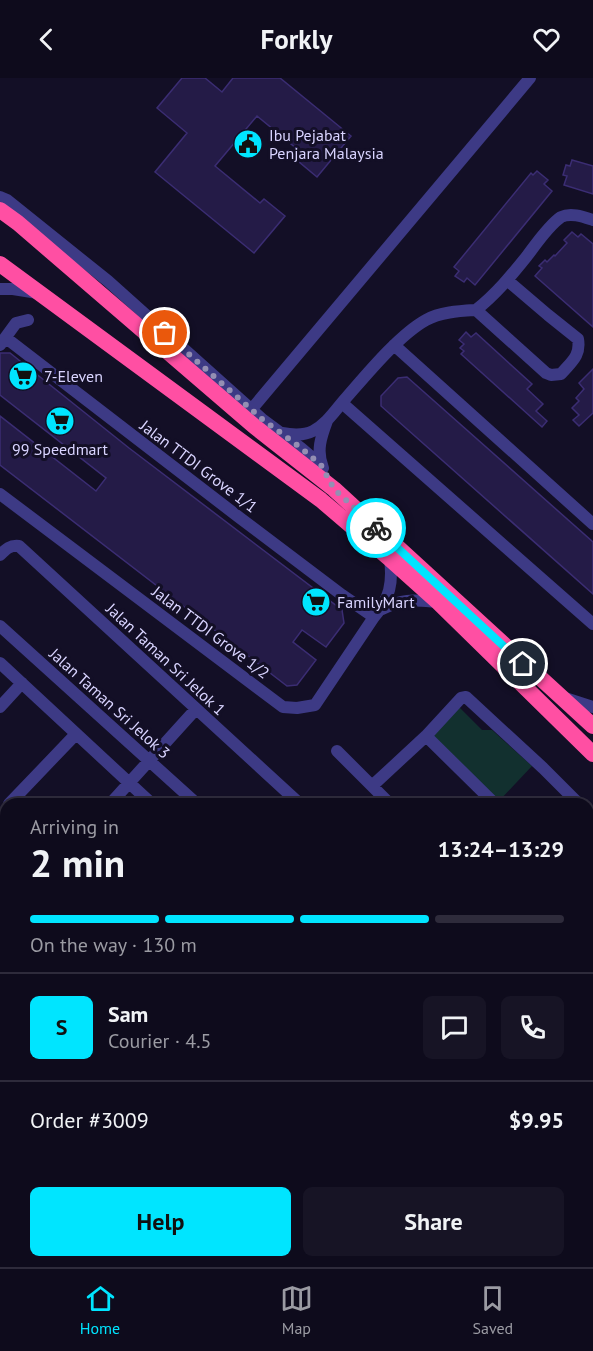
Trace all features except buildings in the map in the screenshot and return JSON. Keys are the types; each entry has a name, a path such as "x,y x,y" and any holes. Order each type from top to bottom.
{"highway":[{"path":"0,210 248,420 334,489 593,726"},
{"path":"0,222 18,223"},
{"path":"4,266 321,500 438,602 593,754"}],"street":[{"path":"251,410 530,78"},
{"path":"0,197 7,200 108,281 251,410 321,465"},
{"path":"280,433 305,434 316,430 394,345 418,325 434,316 476,310 492,297 554,223 563,216 578,215 593,220"},
{"path":"476,310 546,373 561,374 578,354 578,339 507,280"},
{"path":"0,289 40,293"},
{"path":"3,342 16,323 28,320"},
{"name":"Jalan TTDI Grove 1/1","path":"3,342 342,595 378,613"},
{"path":"394,345 593,524"},
{"path":"342,403 593,624"},
{"path":"327,420 320,440 319,453 321,465 334,489"},
{"name":"Jalan TTDI Grove 1/2","path":"0,494 283,707 297,708 315,705 378,613"},
{"name":"Jalan Taman Sri Jelok 1","path":"3,551 19,546 293,798"},
{"path":"378,613 390,590 392,575 390,559"},
{"path":"378,613 398,601 438,602"},
{"name":"Jalan Taman Sri Jelok 3","path":"0,626 190,798"},
{"path":"0,663 145,798"},
{"path":"0,707 22,683"},
{"path":"558,695 593,707"},
{"path":"372,786 426,736 461,698 466,697 573,798"},
{"path":"115,798 196,709"},
{"path":"15,798 76,734"},
{"path":"426,736 489,798"},
{"path":"337,752 384,798"}],"green space":[{"path":"457,705 482,730 492,730 532,766 502,798 496,798 430,736"}],"way so far":[{"path":"165,333 262,419 321,465 334,489 376,528"}],"place":[{"name":"Ibu Pejabat Penjara Malaysia","path":"248,144"},
{"name":"7-Eleven","path":"23,376"},
{"name":"99 Speedmart","path":"60,421"},
{"name":"FamilyMart","path":"316,602"}],"route":[{"path":"376,528 523,664"}]}
